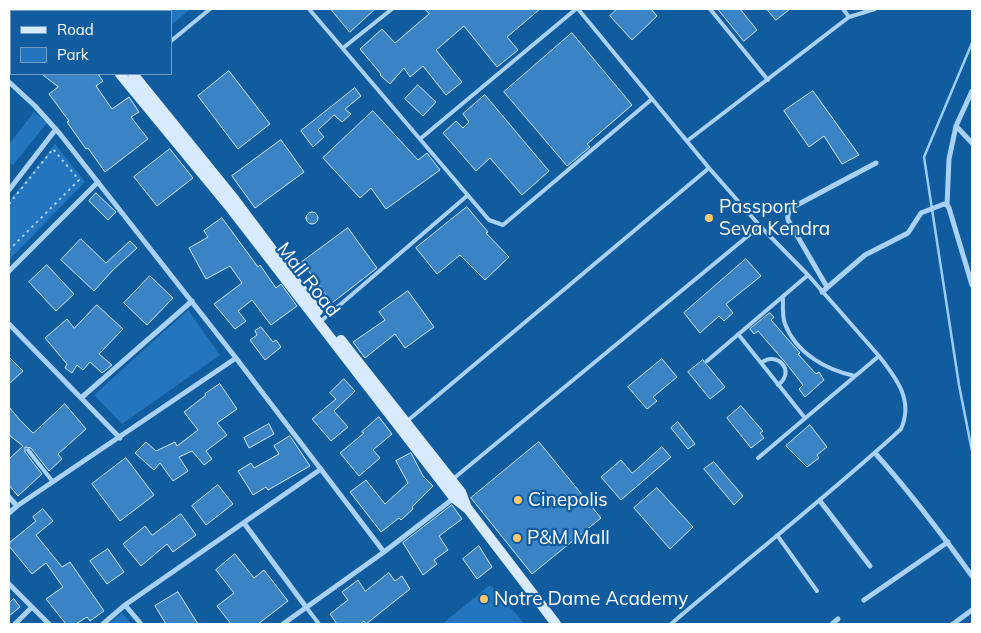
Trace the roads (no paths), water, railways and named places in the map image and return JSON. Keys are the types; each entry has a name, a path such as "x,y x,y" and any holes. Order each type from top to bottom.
{"street":[{"name":"Mall Road","path":"128,75 274,258 556,624"},
{"path":"9,82 56,129 192,301 384,552"},
{"path":"972,91 956,126 949,159 947,205 972,285"},
{"path":"956,126 972,143"},
{"path":"9,190 56,129"},
{"path":"826,286 788,220 787,214 795,206 876,163"},
{"path":"9,271 98,182"},
{"path":"822,292 826,286 865,254 908,233 917,218 925,211 947,205"},
{"path":"80,398 192,301"},
{"path":"9,324 120,438"},
{"path":"9,513 236,358"},
{"path":"875,453 904,485 972,576"},
{"path":"103,624 125,605 321,470"},
{"path":"284,624 306,606 384,552 457,495"},
{"path":"9,497 17,506"},
{"path":"820,501 870,566"},
{"path":"244,522 306,606"},
{"path":"864,600 948,542"},
{"path":"9,584 49,624"},
{"path":"125,605 141,624"},
{"path":"15,624 32,607"},
{"path":"953,624 972,610"},
{"path":"832,624 838,619"}],"lane":[{"path":"172,40 210,9"},
{"path":"310,9 489,220 502,225 652,99"},
{"path":"343,48 392,9"},
{"path":"420,139 577,9 709,168 760,226 808,275 878,356 889,369 899,386 906,403 906,412 901,428 820,501 671,624"},
{"path":"710,9 768,80"},
{"path":"843,9 849,17"},
{"path":"687,141 849,17 875,9"},
{"path":"402,425 709,168"},
{"path":"321,321 468,195"},
{"path":"448,484 760,226"},
{"path":"707,361 808,275"},
{"path":"783,296 785,323 799,347 818,362 839,373 855,376"},
{"path":"738,334 805,418"},
{"path":"758,458 878,356"},
{"path":"761,363 765,359 773,358 781,363 787,375 778,384"},
{"path":"28,450 53,482"},
{"path":"777,535 816,591"},
{"path":"306,606 319,624"}],"waterway":[{"path":"972,43 924,157 959,385 972,451"}],"place":[{"name":"Passport Seva Kendra","path":"709,218"},
{"name":"Cinepolis","path":"518,500"},
{"name":"P&M Mall","path":"517,538"},
{"name":"Notre Dame Academy","path":"484,599"}]}
